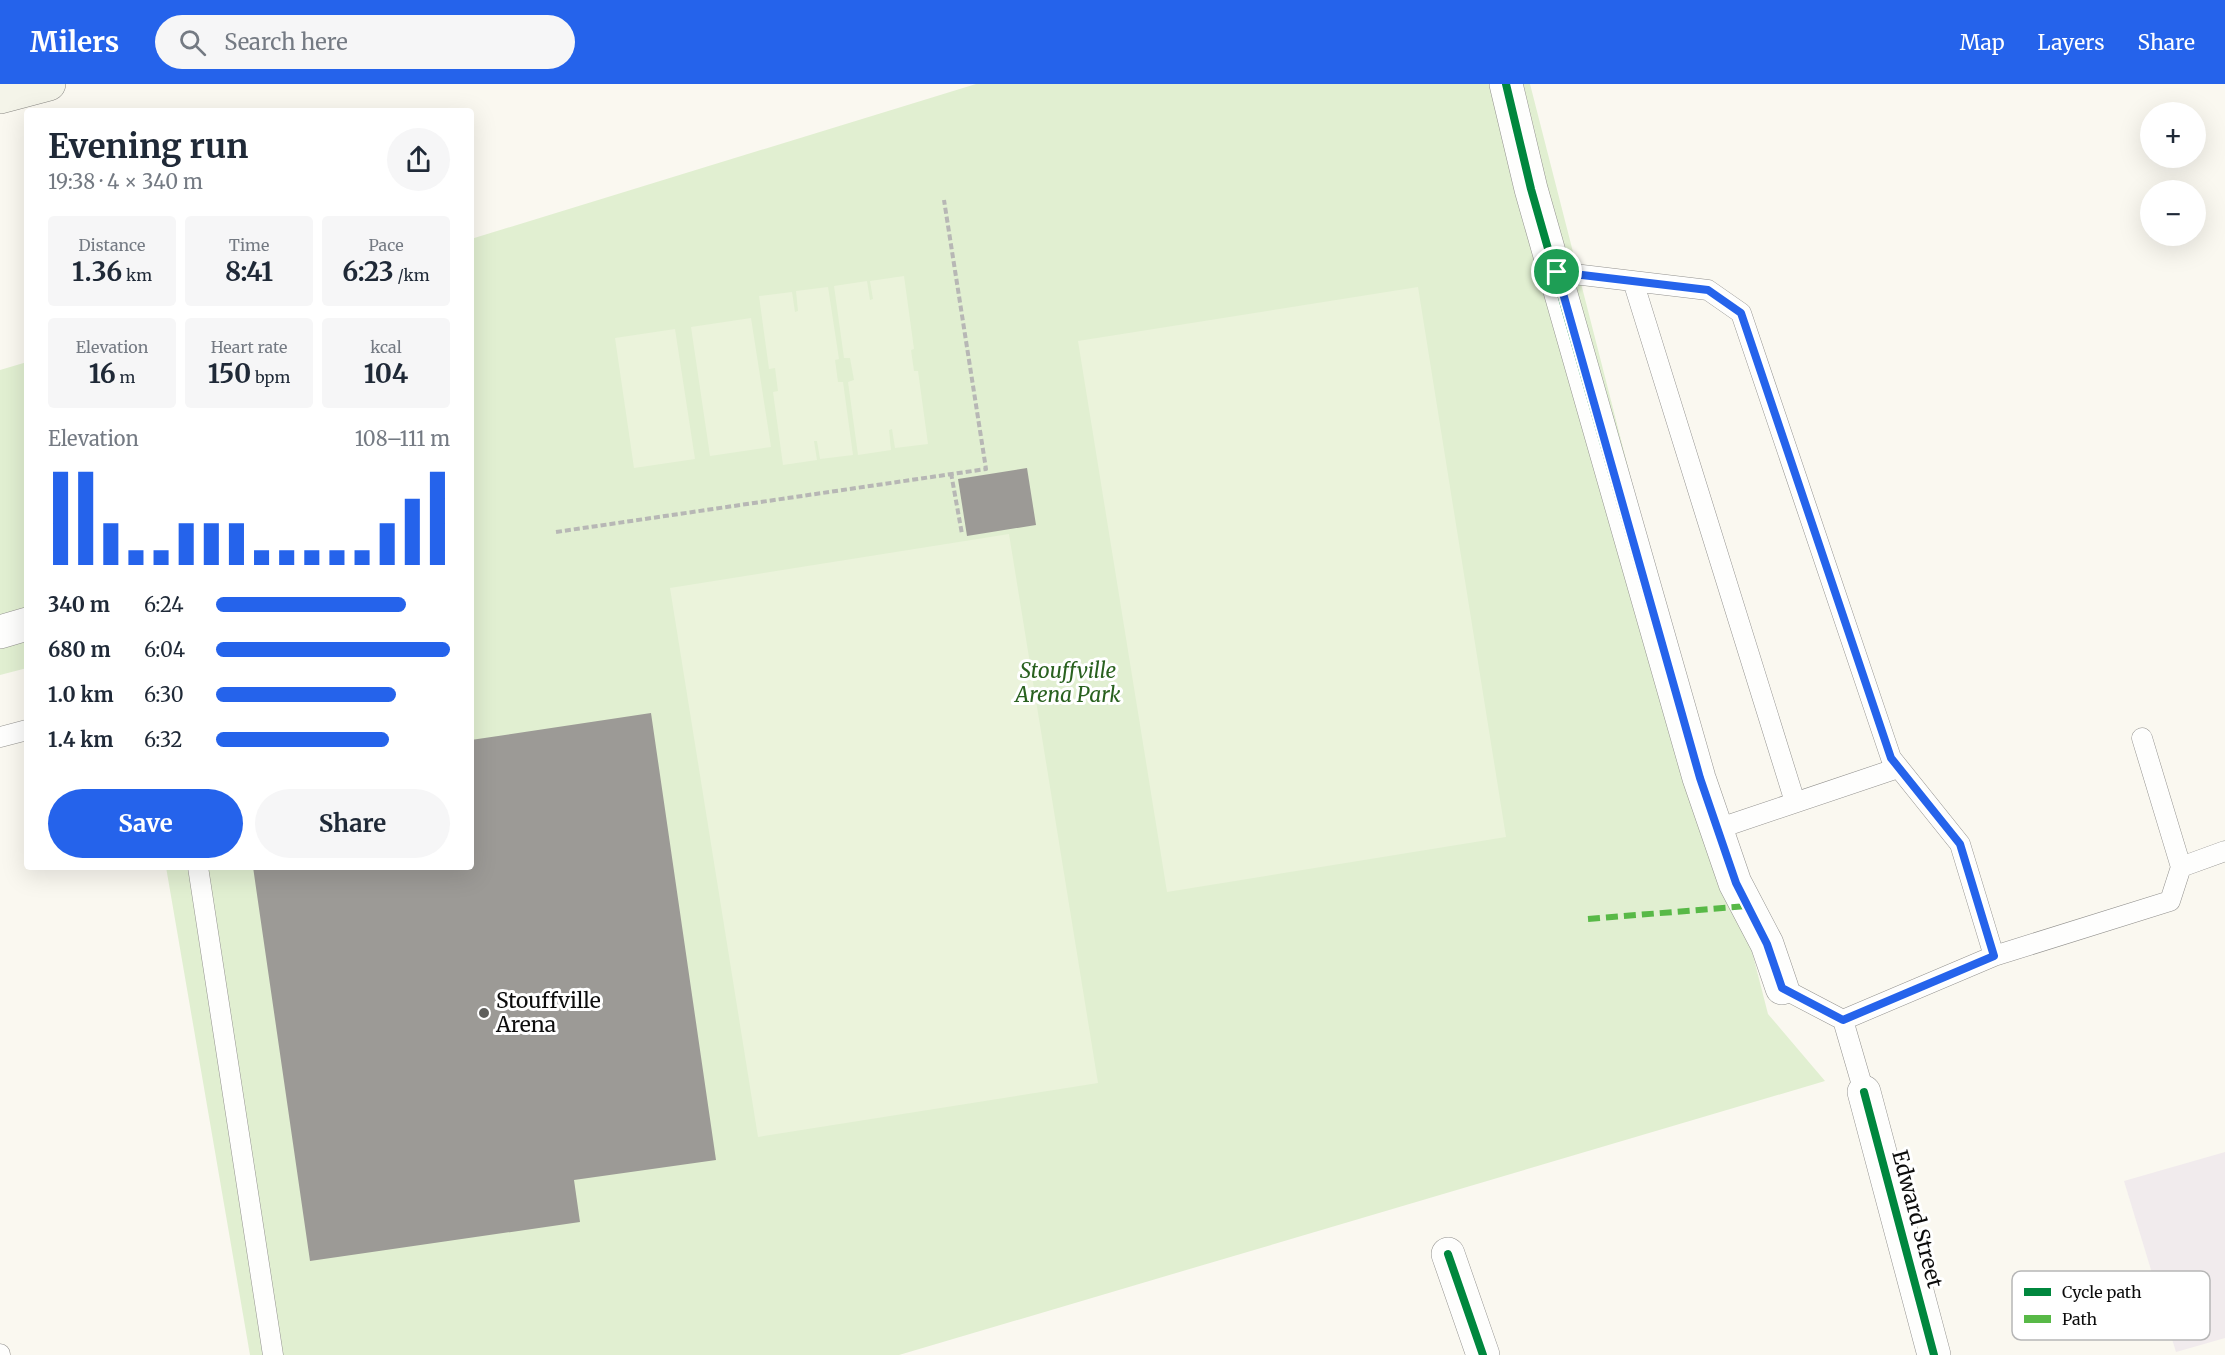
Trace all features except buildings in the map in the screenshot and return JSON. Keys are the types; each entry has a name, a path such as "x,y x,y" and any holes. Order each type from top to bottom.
{"street":[{"path":"0,97 49,84"},
{"path":"1506,84 1531,189 1557,272 1690,744 1736,883 1767,944 1782,988"},
{"path":"0,632 24,625"},
{"name":"Edward Street","path":"1864,1092 1935,1355"},
{"path":"1448,1254 1483,1355"}],"lane":[{"path":"1557,272 1708,290 1741,313 1891,758 1960,844 1994,956"},
{"path":"1633,281 1795,802"},
{"path":"0,737 24,731"},
{"path":"1843,1020 1994,956 2170,901 2181,867 2142,738"},
{"path":"1717,829 1898,768"},
{"path":"2181,867 2225,851"},
{"path":"198,870 273,1355"},
{"path":"1782,988 1843,1020 1864,1092"}],"path":[{"path":"556,532 986,468 944,200"},
{"path":"951,473 962,534"}],"shaded area":[{"path":"2225,1152 2225,1338 2176,1352 2172,1340 2210,1340 2210,1271 2151,1271 2124,1181"}],"green space":[{"name":"Stouffville Arena Park","path":"976,84 1530,84 1768,1014 1825,1081 899,1355 250,1355 167,870 474,870 474,238"},
{"path":"904,276 914,349 911,350 914,371 918,371 928,444 895,448 892,429 889,430 891,450 858,455 848,382 854,380 850,358 844,358 834,286 867,281 870,300 873,299 870,281"},
{"path":"828,287 839,359 835,360 838,382 843,382 853,455 820,459 817,441 814,441 817,460 783,465 773,392 778,391 775,368 769,369 759,296 792,292 795,312 798,311 796,291"},
{"path":"1418,287 1506,837 1167,892 1078,341"},
{"path":"751,318 771,447 710,456 691,327"},
{"path":"675,329 695,459 634,468 615,338"},
{"path":"24,363 24,669 0,675 0,370"},
{"path":"1009,534 1098,1083 758,1137 670,588"}],"marked path":[{"path":"1588,919 1747,906"}],"cycle path":[{"path":"1506,84 1531,189 1699,778 1735,883 1767,944 1782,988"},
{"path":"1864,1092 1934,1355"},
{"path":"1448,1254 1483,1355"}],"place":[{"name":"Stouffville Arena","path":"484,1013"}],"route":[{"path":"1557,272 1708,290 1741,313 1891,758 1960,844 1994,956 1843,1020 1782,988 1767,944 1736,883 1700,778 1557,272"}]}
